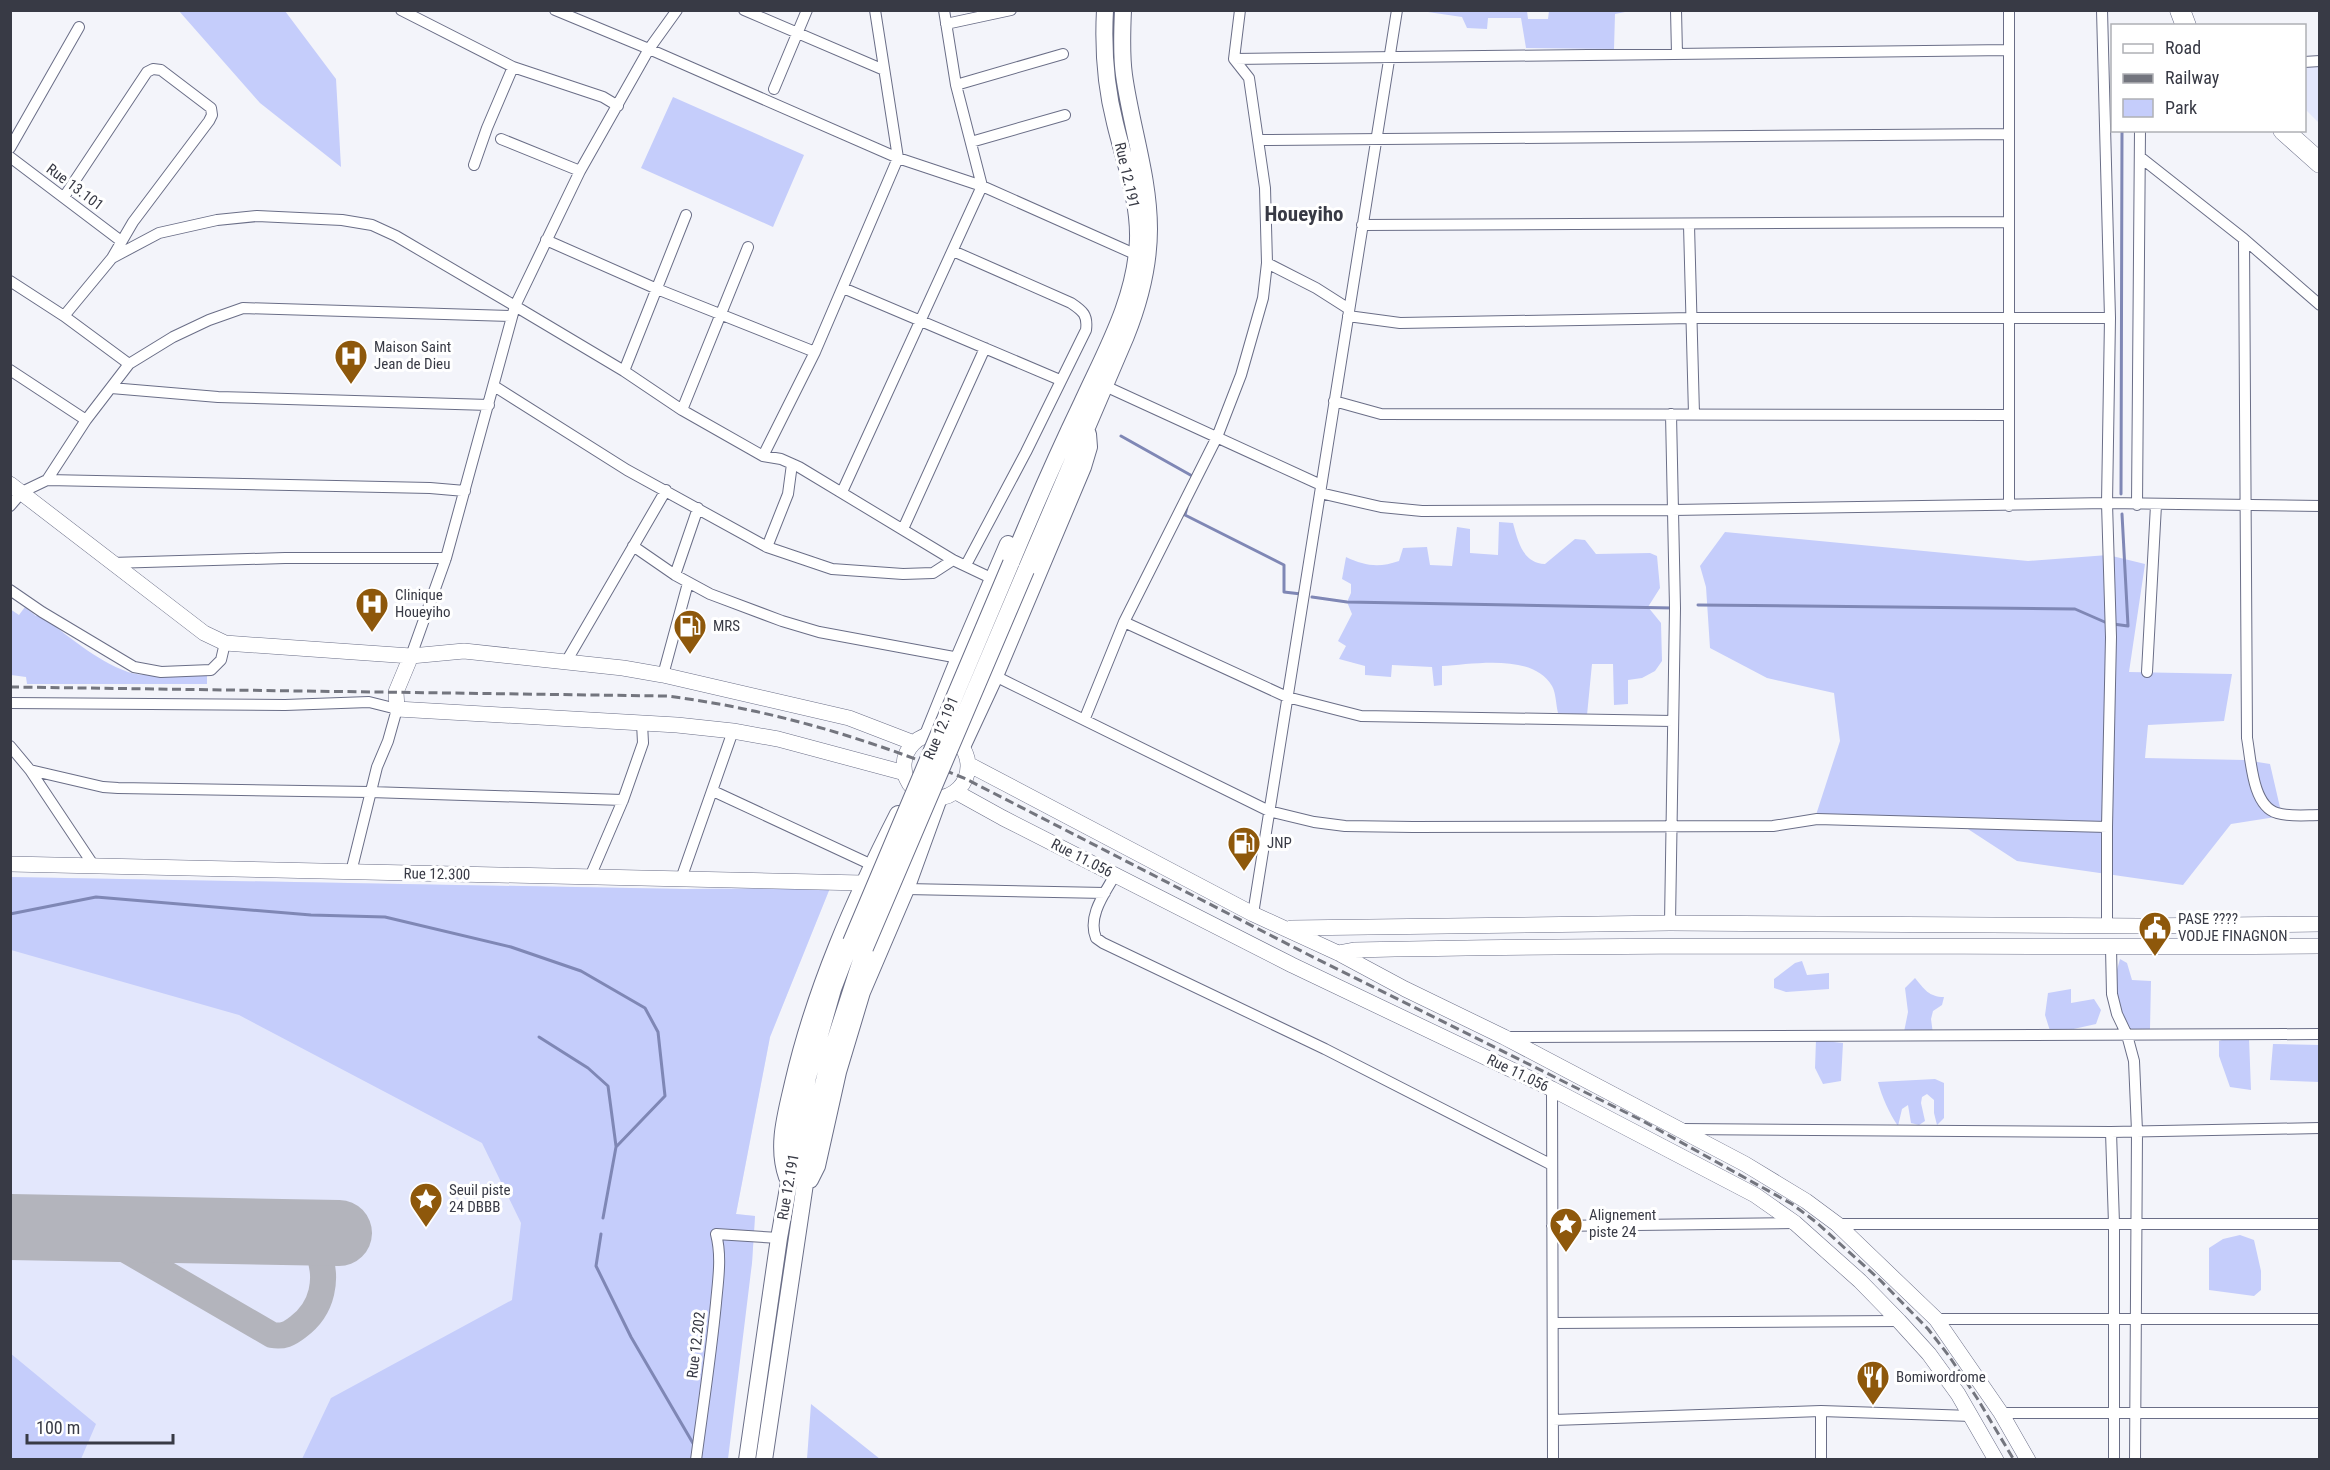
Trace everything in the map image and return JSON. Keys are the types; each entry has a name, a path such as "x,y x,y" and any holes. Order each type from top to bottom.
{"highway":[{"path":"2285,132 2319,163"}],"main road":[{"name":"Rue 12.191","path":"764,1460 808,1077 833,989 858,945 1081,421 1130,292 1137,255 1136,199 1114,120 1106,53 1105,10"},
{"name":"Rue 12.191","path":"1081,421 1104,386 1139,303 1148,250 1147,200 1123,72 1123,10"},
{"path":"939,798 906,890 862,993 838,1072 818,1166 797,1187 782,1160 782,1137 800,1052 832,957 908,780 905,759 921,739 959,658 1056,434 1081,421 1089,447 1083,467 995,676 962,747"},
{"path":"16,488 204,633 225,643 411,656 464,651 663,675 849,718 921,739 947,736 962,747 968,764 966,779 956,792 939,798 924,796 908,780 777,739 733,731 642,723 397,709 396,692 411,656"},
{"path":"968,764 1253,914 1286,928 1504,1037 1775,1181 1837,1224 1936,1318 2001,1413 2028,1460"},
{"name":"Rue 11.056","path":"956,792 1292,965 1552,1089 1755,1196 1795,1223 1860,1281 1899,1321 1929,1354 1972,1416 1996,1460"},
{"name":"Rue 12.300","path":"13,862 94,866 863,883"},
{"path":"1286,928 1670,923 2319,924"},
{"path":"1338,954 1354,950 1669,945 2111,948 2319,946"},
{"name":"Rue 12.191","path":"747,1460 779,1238 797,1187"}],"street":[{"path":"401,10 513,67 603,97 618,106"},
{"path":"555,10 898,158 982,186 1137,255"},
{"path":"411,656 446,558 513,311 580,171 649,49 676,10"},
{"path":"744,10 884,70"},
{"path":"774,89 807,10"},
{"path":"763,456 815,352 898,158 875,10"},
{"path":"842,492 982,186 956,85 944,10"},
{"path":"946,24 1011,10"},
{"path":"1085,718 1124,622 1217,437 1251,343 1263,298 1268,263 1265,188 1249,78 1234,60 1240,10"},
{"path":"1253,914 1397,10"},
{"path":"1676,10 1677,54"},
{"path":"2009,10 2009,506"},
{"path":"2102,10 2110,318 2107,503 2111,637 2107,925"},
{"path":"10,148 79,27"},
{"path":"1234,60 2009,50"},
{"path":"956,85 1062,54"},
{"path":"474,165 513,67"},
{"path":"64,197 147,72 153,69 161,70 212,108 209,121 133,222 112,258 64,315"},
{"path":"971,142 1065,115"},
{"path":"2137,505 2140,132"},
{"path":"1258,140 2009,134"},
{"path":"501,139 580,171"},
{"name":"Rue 13.101","path":"10,157 122,241"},
{"path":"2140,157 2244,239 2319,305"},
{"path":"624,371 686,215"},
{"path":"112,258 159,233 217,220 257,216 342,220 372,225 396,236 513,311 624,371 681,410 763,456 792,464 953,560 993,579"},
{"path":"1362,225 2009,222"},
{"path":"1689,225 1694,414"},
{"path":"2244,239 2247,738 2259,798 2267,809 2276,813 2319,815"},
{"path":"546,240 657,289 815,352"},
{"path":"681,410 748,247"},
{"path":"953,251 1071,303 1083,311 1088,318 1086,330 1026,452 966,565"},
{"path":"1268,263 1316,288 1348,312 1400,322 1693,318 2110,318"},
{"path":"10,281 64,315 129,364"},
{"path":"843,288 1060,380"},
{"path":"46,480 86,420 129,364 173,337 209,320 243,308 513,311"},
{"path":"903,530 985,348"},
{"path":"10,370 86,420"},
{"path":"494,386 627,470 767,547 832,569 903,574 933,573 953,560"},
{"path":"1104,386 1217,437 1320,489 1361,504 1400,510 1673,510 2107,503 2319,506"},
{"path":"111,388 218,397 489,405"},
{"path":"1334,401 1381,414 2009,415"},
{"path":"1670,923 1675,608 1671,414"},
{"path":"767,547 788,494 792,464"},
{"path":"10,506 16,488 46,480 430,488 465,491"},
{"path":"566,662 666,490"},
{"path":"2147,672 2156,505"},
{"path":"675,575 698,508"},
{"path":"633,546 675,575 710,594 782,621 819,632 959,658"},
{"path":"111,563 285,558 446,558"},
{"path":"663,675 688,582"},
{"path":"10,590 42,612 134,667 161,672 211,670 221,660 225,643"},
{"path":"1124,622 1287,697 1361,716 1673,721"},
{"path":"995,676 1085,718 1269,811 1345,826 1773,826 1817,819 2107,827"},
{"path":"10,703 285,705 369,702 397,709 370,792 351,872"},
{"path":"590,877 623,800 643,743 642,723"},
{"path":"681,879 733,731"},
{"path":"10,746 30,770 94,866"},
{"path":"30,770 103,787 118,788 370,792 623,800"},
{"path":"713,791 872,865"},
{"path":"1115,875 1098,905 1094,923 1096,938 1103,943 1325,1049 1552,1165"},
{"path":"906,890 1105,893"},
{"path":"2111,948 2112,994 2134,1061 2137,1131 2135,1460"},
{"path":"1504,1037 2319,1034"},
{"path":"1552,1089 1553,1460"},
{"path":"1676,1129 2111,1132 2319,1128"},
{"path":"2111,1132 2114,1224 2114,1460"},
{"path":"1552,1226 1795,1223"},
{"path":"1837,1224 2319,1224"},
{"name":"Rue 12.202","path":"696,1460 714,1326 720,1248 716,1234 779,1238"},
{"path":"1936,1318 2319,1319"},
{"path":"1553,1323 1899,1321"},
{"path":"1553,1420 1821,1411 1972,1416"},
{"path":"1821,1411 1821,1460"},
{"path":"2001,1413 2319,1413"}],"shaded area":[{"path":"2306,66 2319,66 2319,123 2306,110"},
{"path":"11,877 684,889 830,888 770,1037 736,1214 755,1216 752,1263 707,1459 11,1460"}],"green space":[{"path":"179,11 285,11 336,79 341,167 260,103"},
{"path":"1421,11 1527,11 1528,19 1548,19 1549,11 1630,11 1615,14 1614,49 1526,48 1521,18 1488,18 1487,29 1467,28 1462,17"},
{"path":"673,97 804,155 773,227 641,168"},
{"path":"1499,522 1513,523 1523,550 1531,560 1538,563 1545,564 1575,539 1585,540 1596,554 1650,553 1657,556 1660,588 1648,607 1661,623 1662,661 1655,671 1642,678 1628,680 1628,704 1614,705 1613,664 1592,664 1587,715 1558,713 1552,686 1543,676 1517,665 1486,663 1442,666 1442,685 1434,686 1432,667 1392,665 1391,677 1365,675 1365,666 1339,659 1346,646 1338,641 1352,614 1347,602 1351,593 1351,584 1342,579 1346,557 1366,564 1385,565 1399,561 1403,548 1427,547 1430,565 1452,566 1457,527 1470,529 1470,553 1498,555"},
{"path":"1725,532 2028,561 2108,555 2145,564 2129,672 2232,674 2224,721 2148,725 2145,758 2245,760 2270,764 2282,816 2231,824 2183,885 2017,861 1951,818 1815,818 1840,741 1834,693 1767,678 1710,648 1706,587 1700,566"},
{"path":"25,607 36,616 39,614 81,646 116,667 145,675 207,674 207,684 27,684 26,677 11,675 10,609 19,615"},
{"path":"10,877 684,889 830,888 770,1037 736,1214 755,1216 752,1263 728,1459 302,1459 331,1398 512,1300 521,1223 482,1143 239,1015 11,950"},
{"path":"2120,959 2127,963 2132,980 2151,981 2150,1029 2139,1036 2125,1030 2119,1018 2115,977"},
{"path":"1802,961 1807,975 1829,973 1829,989 1786,992 1774,988 1774,979 1795,963"},
{"path":"1915,978 1931,994 1944,997 1942,1005 1933,1011 1931,1019 1933,1034 1904,1032 1908,1012 1905,988"},
{"path":"2071,989 2071,1003 2094,999 2101,1010 2096,1024 2051,1034 2045,1015 2048,993"},
{"path":"2242,1033 2249,1038 2251,1090 2230,1087 2219,1056 2219,1041"},
{"path":"1816,1040 1843,1043 1841,1081 1823,1084 1815,1068"},
{"path":"2273,1044 2319,1045 2319,1082 2270,1080"},
{"path":"1935,1079 1944,1083 1944,1118 1937,1125 1934,1100 1927,1094 1922,1097 1921,1103 1925,1121 1919,1125 1911,1123 1908,1105 1902,1109 1898,1126 1886,1105 1878,1082"},
{"path":"2240,1235 2254,1240 2261,1271 2261,1290 2254,1296 2209,1290 2209,1248 2223,1239"},
{"path":"10,1353 96,1424 81,1459 11,1459"},
{"path":"811,1404 880,1459 807,1459"}],"waterway":[{"path":"2121,494 2122,132"},
{"path":"1121,436 1194,477"},
{"path":"1187,507 1185,515 1284,565 1284,592 1301,594"},
{"path":"2113,624 2128,626 2122,514"},
{"path":"1312,597 1347,602 1673,608"},
{"path":"1698,605 2075,609 2107,623"},
{"path":"10,914 96,897 311,915 385,917 511,947 581,971 645,1008 658,1032 665,1096 616,1147 603,1218"},
{"path":"539,1037 588,1068 608,1086 616,1146"},
{"path":"601,1234 596,1266 631,1337 694,1445"}],"taxiway":[{"path":"77,1228 105,1238 272,1335 283,1335 292,1331 313,1311 321,1292 323,1272 318,1253 308,1236 294,1222 275,1214 253,1214 210,1230"}],"runway":[{"path":"10,1227 339,1233"}],"railway":[{"path":"10,687 667,696 782,717 930,764 966,779 1309,955 1641,1120 1792,1204 1816,1222 1880,1280 1928,1329 1977,1398 2014,1460"}],"place":[{"name":"Maison Saint Jean de Dieu","path":"351,385"},
{"name":"Clinique Houeyiho","path":"372,633"},
{"name":"MRS","path":"690,655"},
{"name":"JNP","path":"1244,872"},
{"name":"PASE ???? VODJE FINAGNON","path":"2155,957"},
{"name":"Seuil piste 24 DBBB","path":"426,1228"},
{"name":"Alignement piste 24","path":"1566,1253"},
{"name":"Bomiwordrome","path":"1873,1406"}],"district":[{"name":"Houeyiho","path":"1304,214"}]}
